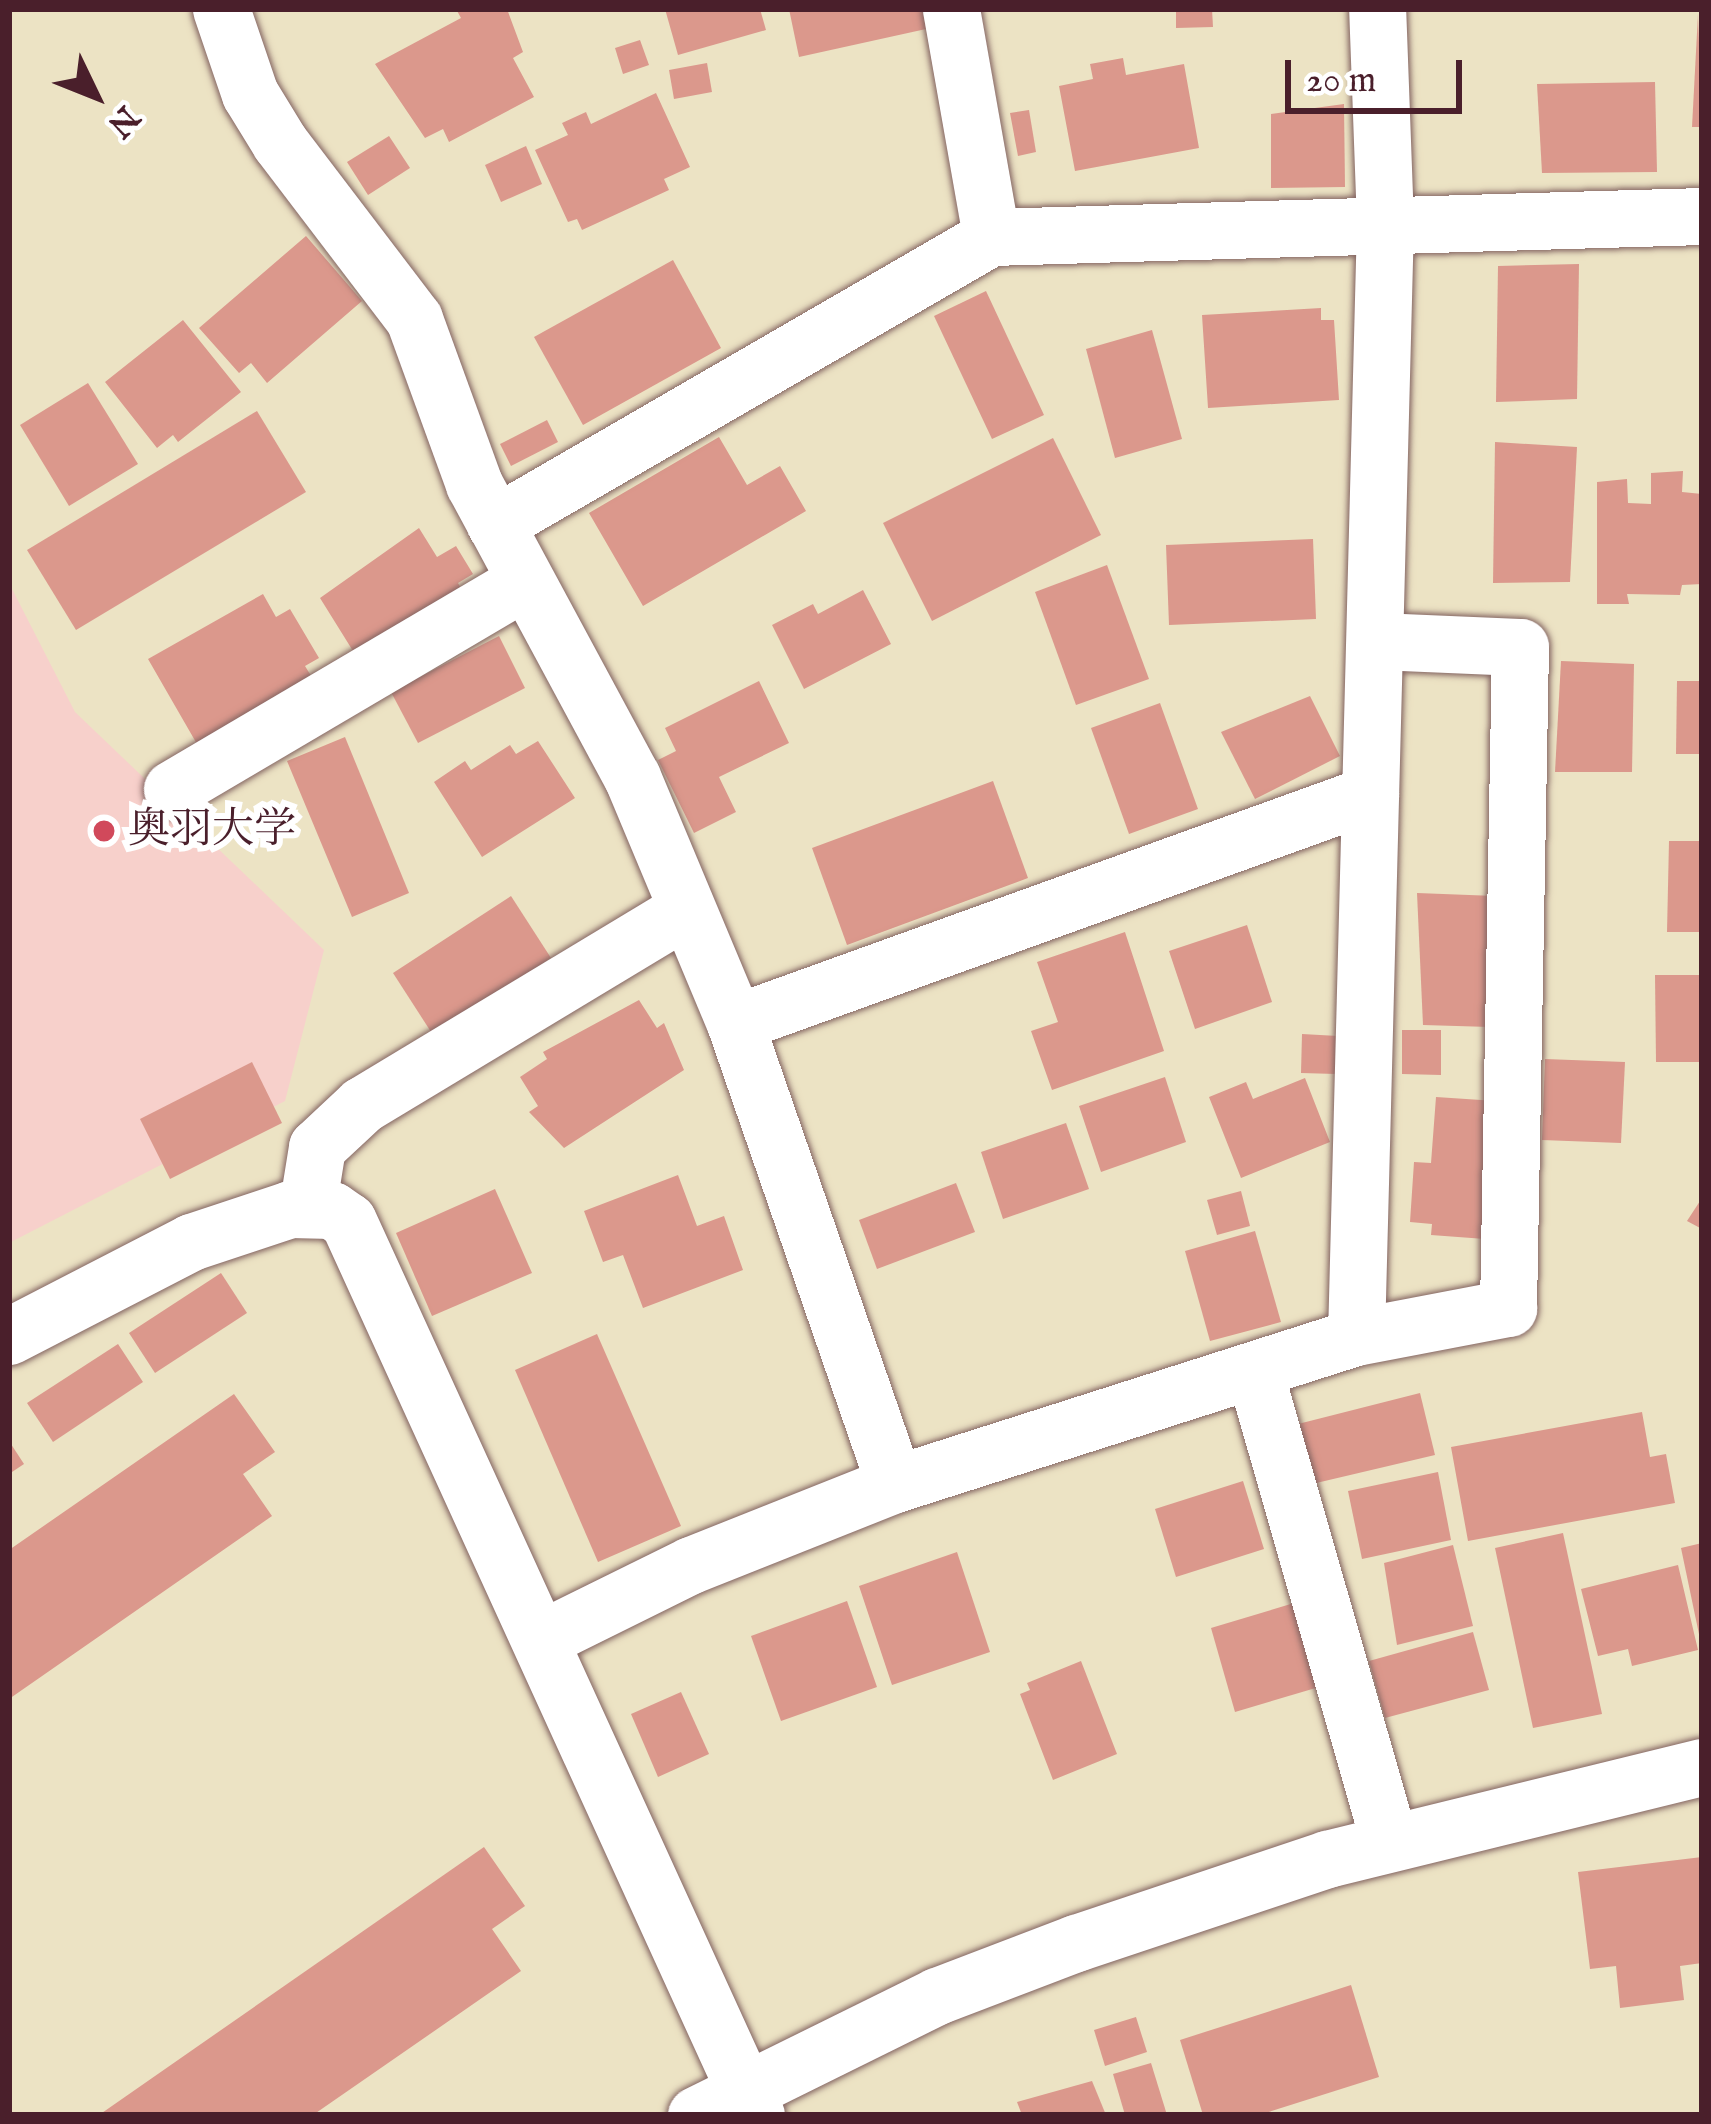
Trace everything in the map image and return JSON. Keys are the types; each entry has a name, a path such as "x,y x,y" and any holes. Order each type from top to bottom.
{"street":[{"path":"221,9 250,94 280,143 414,319 495,524 632,778 735,1023 895,1484"},
{"path":"951,9 991,237"},
{"path":"1356,1337 1384,223 1376,9"},
{"path":"495,524 991,237 1702,216"},
{"path":"172,789 523,582"},
{"path":"541,1639 692,1565 895,1484 1356,1337 1508,1308 1520,647 1377,641"},
{"path":"735,1023 1370,794"},
{"path":"307,1210 317,1147 362,1106 685,910"},
{"path":"9,1336 163,1252 307,1210 332,1210 355,1230 541,1639 732,2106 937,1996 1056,1950 1390,1844 1702,1767"},
{"path":"1254,1370 1390,1844"}],"shaded area":[{"name":"奥羽大学","path":"9,583 75,712 324,950 285,1101 9,1243"}],"building":[{"path":"456,9 507,9 523,52 513,58 534,97 449,142 443,129 425,138 375,64 461,18"},
{"path":"665,9 760,9 766,30 678,55"},
{"path":"789,9 922,9 926,29 799,57"},
{"path":"1176,9 1212,9 1213,27 1176,28"},
{"path":"1698,14 1702,127 1692,127"},
{"path":"640,40 649,65 623,74 615,48"},
{"path":"1123,58 1126,75 1184,64 1199,148 1075,171 1059,86 1093,79 1090,64"},
{"path":"707,63 712,92 674,99 669,70"},
{"path":"1655,82 1657,172 1542,173 1537,84"},
{"path":"656,93 690,167 664,179 669,190 582,230 577,219 568,222 535,150 568,135 562,123 586,112 591,124"},
{"path":"1344,104 1345,187 1271,188 1271,114"},
{"path":"1029,110 1036,152 1018,156 1010,113"},
{"path":"389,136 410,168 368,195 347,162"},
{"path":"526,146 542,184 501,202 485,165"},
{"path":"306,236 362,301 267,383 251,363 239,373 199,328"},
{"path":"673,260 721,348 583,425 534,337"},
{"path":"1579,264 1577,399 1496,402 1498,266"},
{"path":"986,291 1044,415 992,439 934,316"},
{"path":"1321,308 1321,320 1334,320 1339,400 1208,408 1202,315"},
{"path":"183,320 241,392 178,442 173,435 157,448 105,382"},
{"path":"1152,330 1182,439 1115,458 1086,349"},
{"path":"88,383 138,464 69,506 20,425"},
{"path":"257,411 306,492 76,630 27,550"},
{"path":"547,420 558,442 511,466 500,444"},
{"path":"719,437 747,485 780,466 806,511 643,606 589,513"},
{"path":"1053,438 1101,535 932,621 883,523"},
{"path":"1495,442 1577,447 1570,582 1493,583"},
{"path":"1683,471 1682,492 1702,494 1702,584 1682,585 1680,595 1627,594 1629,604 1597,604 1597,482 1627,479 1628,503 1651,504 1651,473"},
{"path":"419,528 437,557 456,546 473,574 458,583 463,592 353,651 320,598"},
{"path":"1313,539 1316,619 1169,625 1166,545"},
{"path":"1107,565 1149,679 1076,705 1035,592"},
{"path":"863,590 891,644 804,689 772,625 813,604 818,614"},
{"path":"263,594 276,617 290,609 319,658 305,666 316,684 201,751 148,659"},
{"path":"499,636 525,688 418,743 391,692"},
{"path":"1561,661 1634,664 1632,772 1555,772"},
{"path":"759,681 789,743 719,777 736,812 694,833 658,760 676,751 665,728"},
{"path":"1677,681 1702,681 1702,754 1676,754"},
{"path":"1310,696 1340,756 1255,799 1221,732"},
{"path":"1160,703 1198,809 1129,834 1091,728"},
{"path":"345,737 409,893 352,917 287,761"},
{"path":"538,741 575,798 482,857 434,782 465,761 471,770 510,745 516,754"},
{"path":"993,781 1028,878 847,945 812,848"},
{"path":"1669,841 1702,841 1702,932 1667,932"},
{"path":"1417,893 1495,896 1490,1027 1423,1025"},
{"path":"511,896 551,958 433,1035 393,973"},
{"path":"1247,925 1272,1002 1195,1029 1169,951"},
{"path":"1125,932 1164,1051 1052,1090 1031,1031 1058,1022 1037,962"},
{"path":"1655,975 1702,975 1702,1062 1656,1062"},
{"path":"639,1000 657,1028 664,1023 684,1070 564,1148 529,1112 538,1106 520,1077 547,1059 543,1052"},
{"path":"1402,1030 1441,1030 1441,1075 1402,1074"},
{"path":"1302,1034 1338,1036 1336,1074 1301,1073"},
{"path":"1545,1059 1625,1062 1621,1143 1542,1140"},
{"path":"252,1062 282,1123 170,1179 140,1119"},
{"path":"1165,1077 1186,1142 1101,1172 1079,1106"},
{"path":"1305,1078 1330,1142 1241,1178 1209,1097 1246,1082 1253,1099"},
{"path":"1436,1097 1496,1101 1485,1239 1431,1235 1432,1224 1410,1222 1414,1162 1431,1163"},
{"path":"1066,1123 1089,1189 1003,1219 981,1152"},
{"path":"678,1175 697,1226 724,1216 743,1270 643,1308 623,1255 603,1262 584,1211"},
{"path":"956,1183 975,1232 877,1269 859,1220"},
{"path":"495,1189 532,1273 432,1316 396,1233"},
{"path":"1241,1191 1250,1226 1217,1235 1207,1200"},
{"path":"1702,1198 1702,1229 1687,1221"},
{"path":"1255,1231 1281,1322 1210,1341 1185,1251"},
{"path":"221,1273 247,1313 155,1373 129,1333"},
{"path":"597,1334 681,1526 598,1562 515,1370"},
{"path":"118,1344 143,1382 53,1442 27,1403"},
{"path":"1420,1393 1435,1455 1312,1484 1298,1424"},
{"path":"234,1394 275,1452 243,1474 272,1516 9,1699 9,1550"},
{"path":"1642,1412 1650,1457 1666,1454 1675,1503 1468,1541 1451,1447"},
{"path":"9,1441 24,1464 9,1474"},
{"path":"1438,1472 1451,1540 1362,1559 1348,1491"},
{"path":"1243,1481 1264,1549 1176,1577 1155,1509"},
{"path":"1563,1533 1602,1714 1533,1728 1495,1548"},
{"path":"1702,1543 1702,1639 1700,1639 1681,1548"},
{"path":"1453,1545 1473,1626 1397,1645 1384,1563"},
{"path":"957,1552 990,1652 892,1685 859,1586"},
{"path":"1678,1565 1698,1650 1632,1666 1628,1649 1598,1656 1581,1589"},
{"path":"847,1601 877,1687 781,1721 751,1636"},
{"path":"1294,1603 1319,1687 1235,1712 1211,1628"},
{"path":"1473,1632 1489,1690 1385,1718 1369,1661"},
{"path":"1081,1661 1117,1754 1053,1780 1020,1694 1030,1690 1027,1683"},
{"path":"681,1692 709,1754 658,1777 631,1714"},
{"path":"484,1847 525,1906 492,1929 521,1971 313,2115 99,2115"},
{"path":"1702,1857 1702,1963 1680,1966 1684,2000 1620,2008 1616,1966 1590,1969 1578,1872"},
{"path":"1351,1985 1379,2077 1259,2115 1203,2115 1180,2040"},
{"path":"1136,2017 1147,2052 1105,2066 1094,2030"},
{"path":"1151,2063 1167,2115 1125,2115 1113,2074"},
{"path":"1092,2081 1106,2115 1022,2115 1017,2102"}],"place":[{"name":"奥羽大学","path":"104,831"}]}
